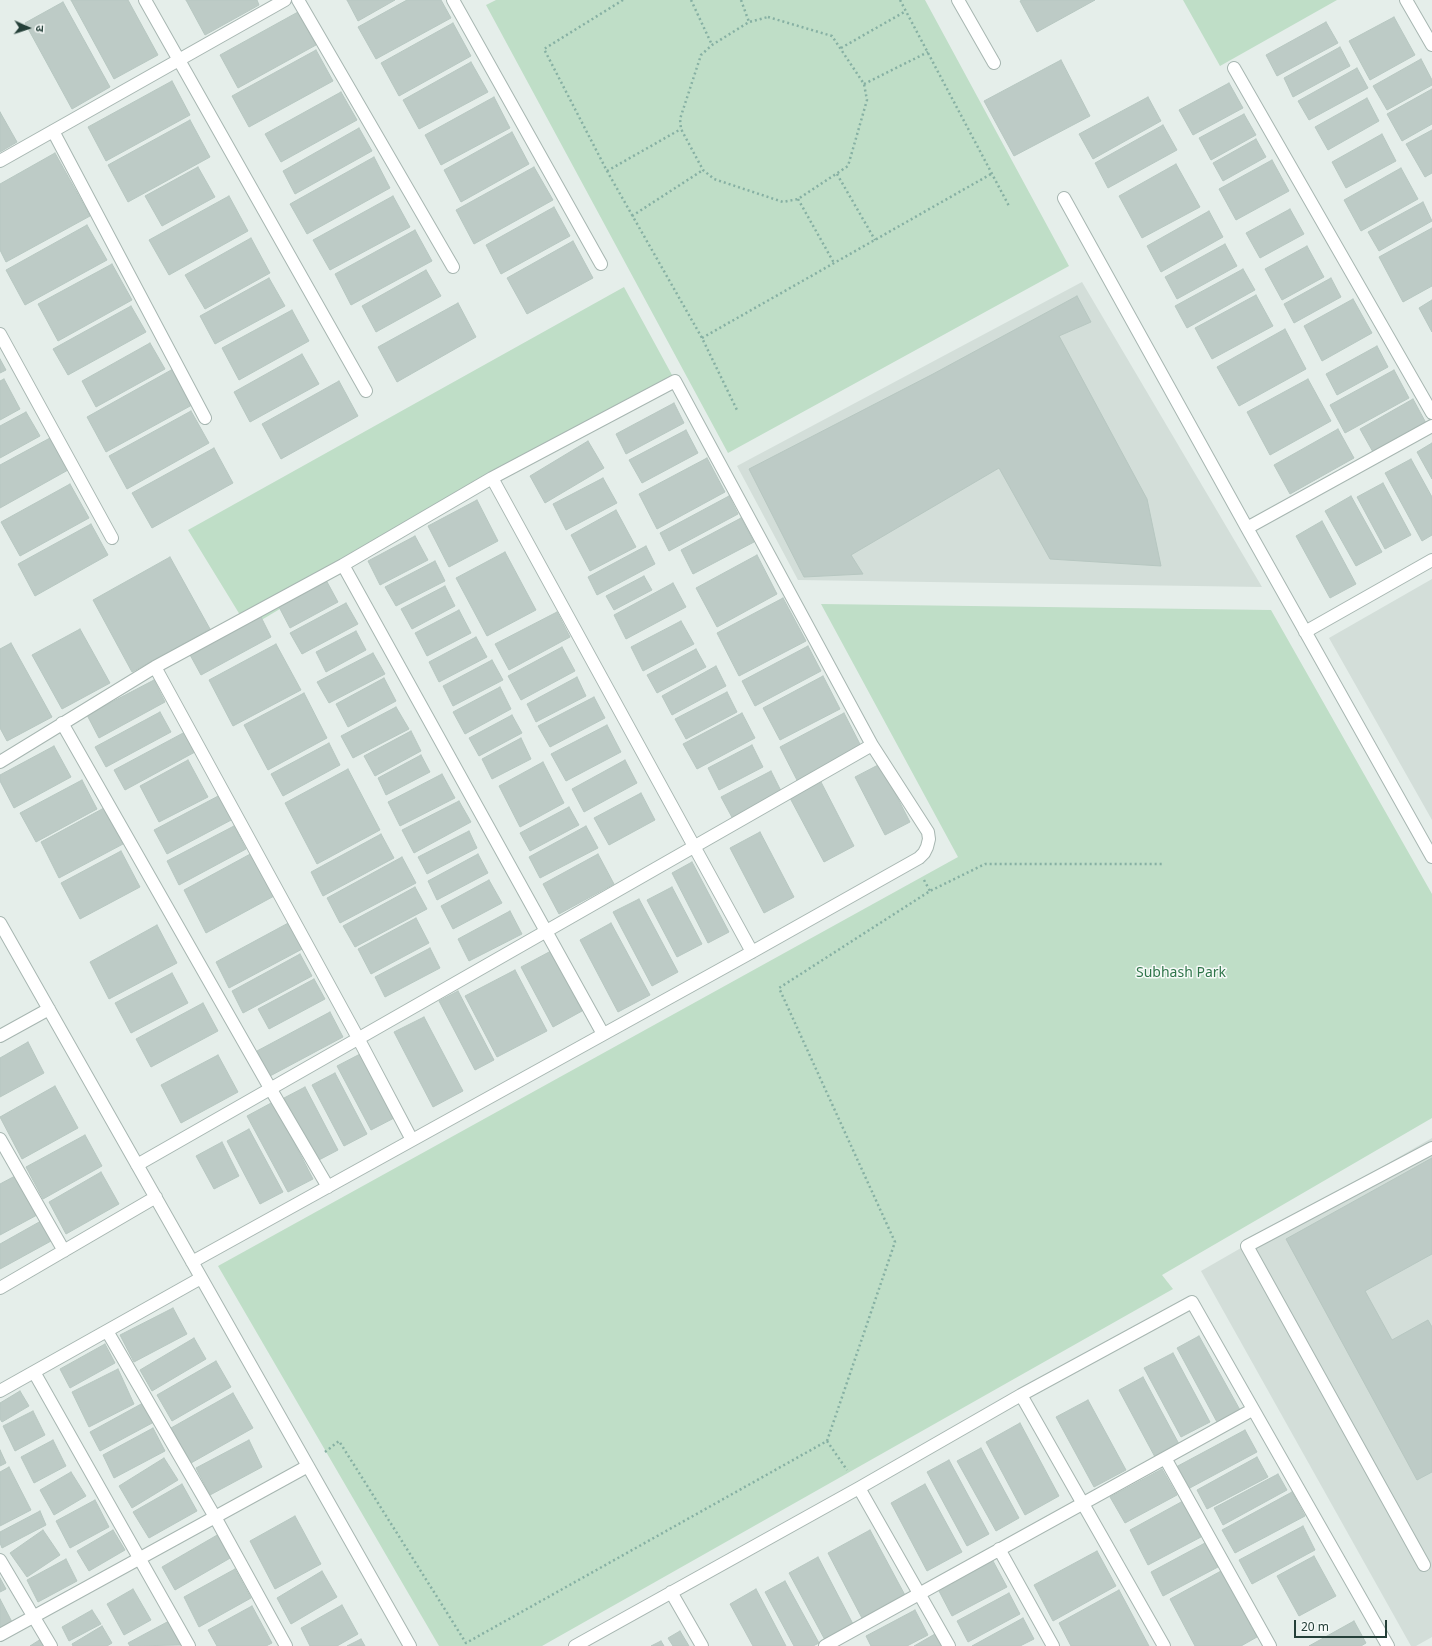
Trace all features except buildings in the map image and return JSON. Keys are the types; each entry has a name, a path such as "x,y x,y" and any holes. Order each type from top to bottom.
{"street":[{"path":"145,0 366,391"},
{"path":"0,161 285,0"},
{"path":"298,0 452,267"},
{"path":"453,0 601,264"},
{"path":"958,0 994,64"},
{"path":"1406,0 1432,45"},
{"path":"1234,68 1432,413"},
{"path":"53,131 205,418"},
{"path":"1064,198 1246,528 1432,857"},
{"path":"0,334 112,538"},
{"path":"0,762 155,667 343,565 492,478 675,381 872,745 928,832 929,839 924,853 919,858 192,1262"},
{"path":"1246,528 1432,426"},
{"path":"492,478 752,952"},
{"path":"1305,632 1432,560"},
{"path":"343,565 545,932 603,1034"},
{"path":"155,667 358,1038 412,1140"},
{"path":"62,723 270,1088 328,1186"},
{"path":"137,1165 872,745"},
{"path":"0,923 410,1646"},
{"path":"0,1036 49,1009"},
{"path":"0,1139 64,1251"},
{"path":"1424,1565 1247,1246 1432,1148"},
{"path":"0,1288 156,1197"},
{"path":"2,1385 34,1372 201,1278"},
{"path":"575,1646 859,1488 1021,1395 1192,1302 1252,1410 1388,1646"},
{"path":"107,1331 215,1517 286,1646"},
{"path":"34,1372 189,1646"},
{"path":"1021,1395 1164,1646"},
{"path":"825,1646 842,1642 919,1593 1252,1410"},
{"path":"1165,1458 1270,1646"},
{"path":"0,1635 308,1466"},
{"path":"859,1488 949,1646"},
{"path":"999,1549 1053,1646"},
{"path":"0,1560 51,1646"},
{"path":"671,1592 702,1646"}],"path":[{"path":"623,0 544,49 607,171 702,338 737,410"},
{"path":"691,0 712,45"},
{"path":"741,0 749,22"},
{"path":"900,0 1008,206"},
{"path":"841,48 906,11"},
{"path":"768,17 832,36 864,84 867,100 848,166 798,199 783,202 714,179 703,170 681,129 680,119 701,55 712,45 749,22 768,17"},
{"path":"864,84 928,52"},
{"path":"607,171 681,129"},
{"path":"632,216 703,170"},
{"path":"837,174 875,240"},
{"path":"702,338 991,174"},
{"path":"798,199 834,263"},
{"path":"339,1441 466,1643 827,1441 895,1242 779,988 930,891 985,864 1162,864"},
{"path":"827,1441 859,1488"}],"shaded area":[{"path":"1082,282 1262,587 798,580 737,466"},
{"path":"1432,579 1432,820 1329,638"},
{"path":"1432,1138 1432,1637 1416,1646 1411,1646 1201,1271"}],"green space":[{"path":"496,0 925,0 1069,266 728,453 486,5"},
{"path":"1183,0 1337,0 1220,66"},
{"path":"624,287 672,375 248,628 188,530"},
{"name":"Subhash Park","path":"821,604 1271,610 1432,894 1432,1118 1162,1275 1173,1289 542,1646 439,1646 218,1266 958,857"}]}
